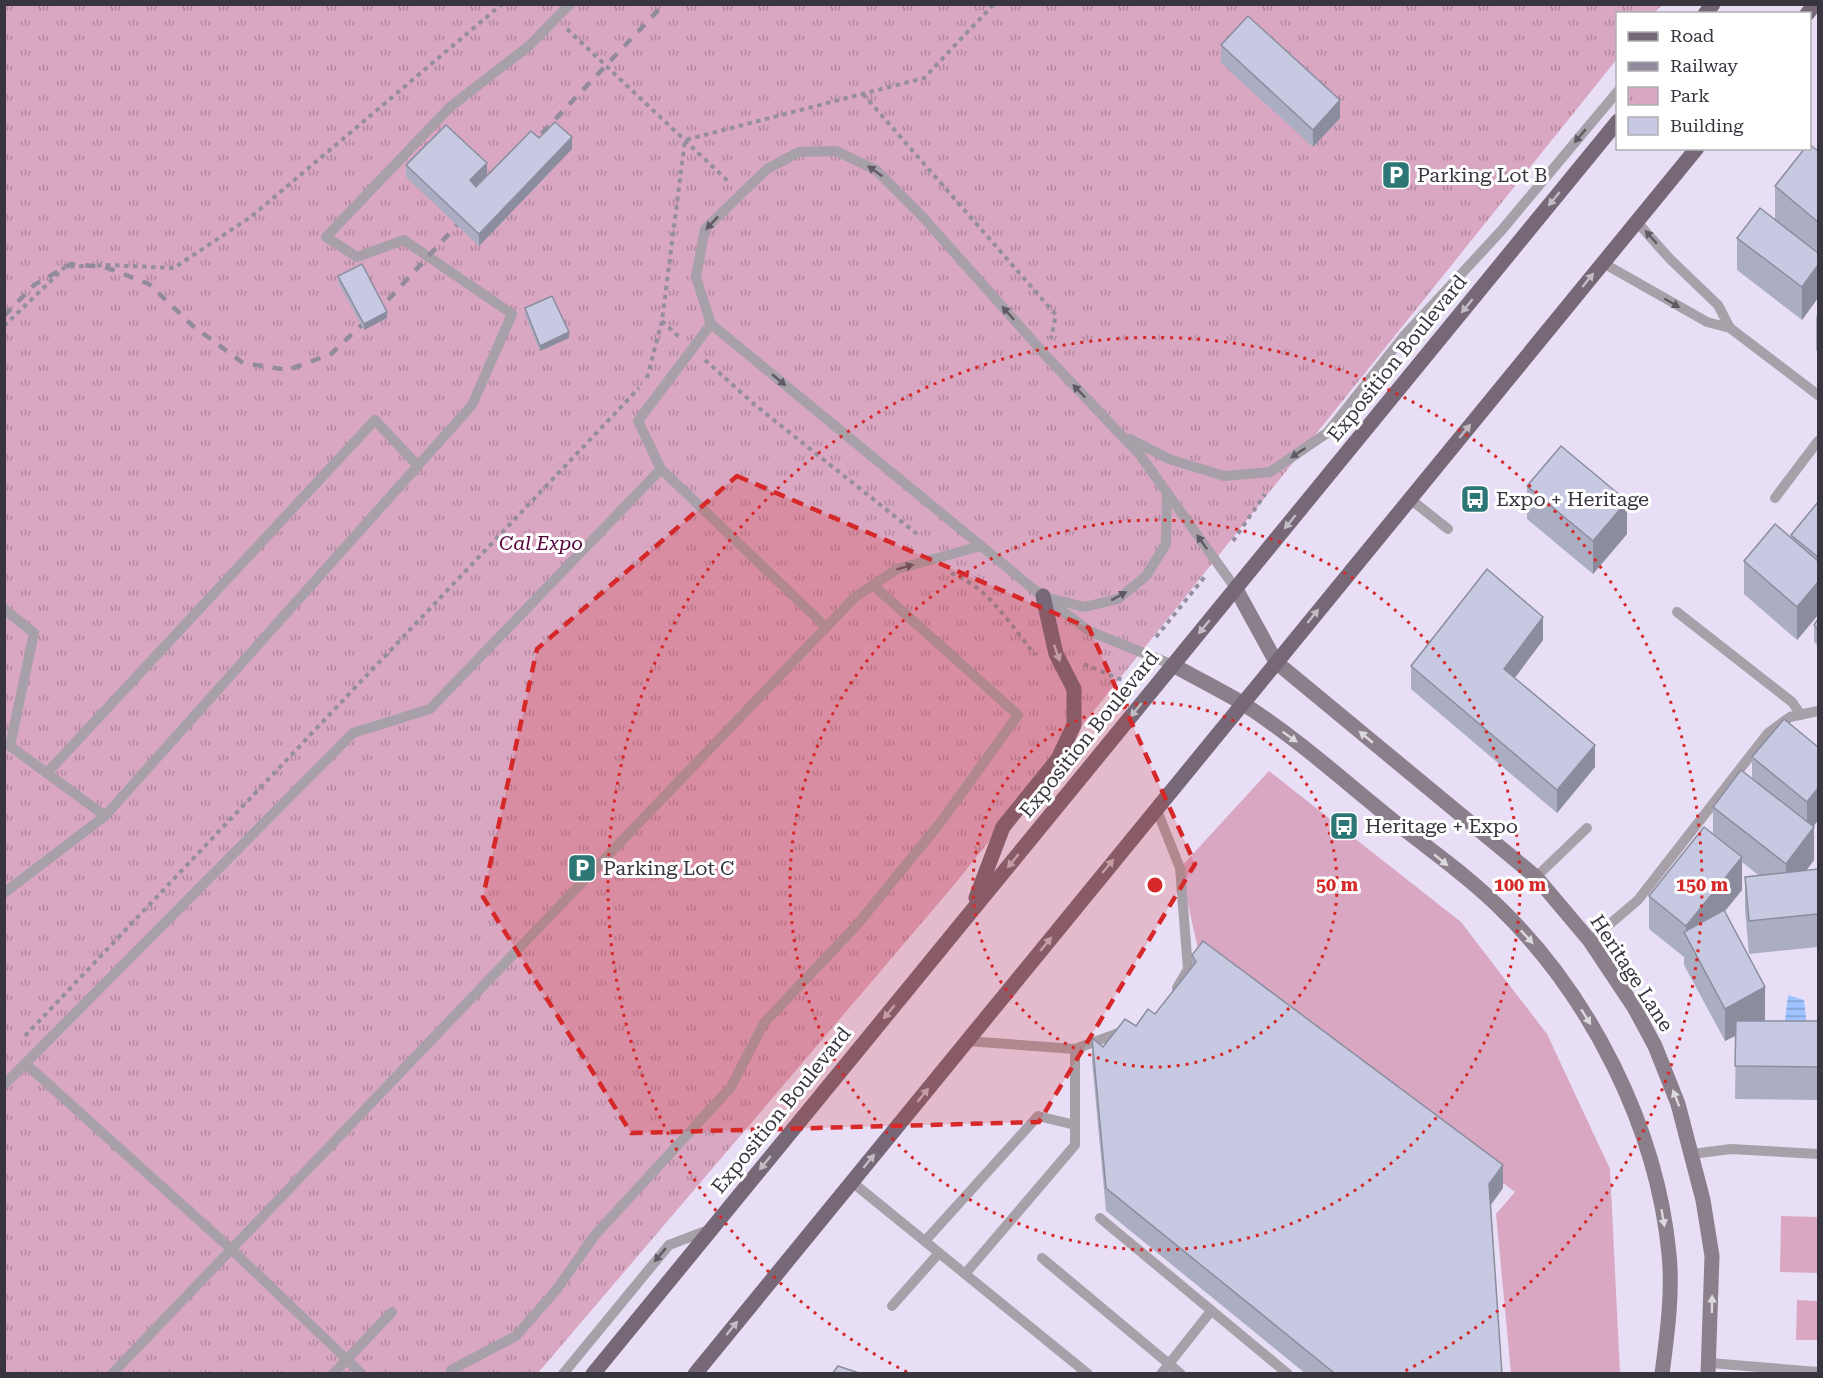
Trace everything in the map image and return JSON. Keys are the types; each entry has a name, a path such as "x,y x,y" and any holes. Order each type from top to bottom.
{"main road":[{"name":"Exposition Boulevard","path":"592,1374 1236,590 1616,122"},
{"path":"695,1374 1695,150"},
{"name":"Heritage Lane","path":"1236,590 1276,662 1536,877 1590,941 1627,997 1655,1046 1678,1104 1692,1154 1712,1256 1709,1368"},
{"path":"971,912 1003,827 1058,759 1074,725 1074,688 1056,654 1043,596"},
{"path":"1173,665 1242,704 1300,744 1498,906 1540,951 1571,993 1615,1067 1636,1120 1656,1184 1669,1254 1669,1301 1662,1374"}],"lane":[{"path":"4,893 105,816 472,405 512,314 404,240 357,257 326,237 450,107 530,45 570,4"},
{"path":"1121,434 1169,459 1224,476 1270,472 1327,433 1403,337 1501,231 1616,92"},
{"path":"1173,665 1089,631 981,546 711,324 696,277 705,229 766,169 799,152 836,151 876,170 921,215 1047,357 1140,454 1236,590"},
{"path":"1637,222 1718,305 1730,328"},
{"path":"1603,262 1707,322 1730,328 1818,395"},
{"path":"711,324 638,421 661,468 826,627"},
{"path":"47,773 375,420 418,466"},
{"path":"1775,498 1818,441"},
{"path":"4,1085 353,733 430,709 661,468"},
{"path":"1043,596 1084,607 1119,599 1146,576 1166,544 1167,492"},
{"path":"1410,499 1448,529"},
{"path":"112,1374 855,597 897,568 981,546"},
{"path":"451,1370 516,1336 557,1288 595,1235 731,1087 764,1023 856,926 940,823 1018,715 873,585"},
{"path":"4,609 34,633 10,746 105,816"},
{"path":"1677,612 1792,702 1800,715"},
{"path":"1590,941 1638,900 1768,734 1790,717 1818,711"},
{"path":"1156,808 1180,868 1184,913 1188,969 1171,999"},
{"path":"1536,877 1587,828"},
{"path":"966,1041 1075,1048 1138,1026"},
{"path":"965,1274 1075,1145 1075,1048"},
{"path":"26,1064 231,1249 362,1374"},
{"path":"925,1242 1038,1116 1075,1125"},
{"path":"1692,1154 1731,1149 1818,1154"},
{"path":"852,1182 1088,1374"},
{"path":"1100,1218 1288,1374"},
{"path":"563,1374 669,1245 711,1229"},
{"path":"892,1306 939,1252"},
{"path":"1042,1258 1181,1374"},
{"path":"1161,1374 1211,1311"},
{"path":"333,1374 392,1312"},
{"path":"1709,1368 1818,1372"}],"path":[{"path":"4,326 65,267 107,265 174,268 252,216 502,4"},
{"path":"531,4 542,4"},
{"path":"685,140 924,78 994,4"},
{"path":"586,47 741,194"},
{"path":"863,94 1056,315 1047,357"},
{"path":"21,1040 647,379 662,321 685,140"},
{"path":"662,321 755,405 917,534"},
{"path":"1233,541 1265,494"},
{"path":"949,572 967,579 986,595 1042,664"},
{"path":"1156,637 1208,572"},
{"path":"1075,661 1122,680"}],"highlighted area":[{"path":"737,476 1089,628 1195,864 1039,1122 631,1133 483,897 537,649"}],"green space":[{"name":"Cal Expo","path":"5,5 1662,5 1655,12 1616,12 1616,60 954,885 538,1373 5,1374"},
{"path":"1269,771 1461,922 1547,1034 1610,1169 1620,1373 1511,1373 1496,1214 1515,1192 1200,958 1180,868"},
{"path":"1781,1216 1818,1217 1818,1273 1780,1272"},
{"path":"1797,1300 1818,1301 1818,1340 1796,1340"}],"water":[{"path":"1788,995 1804,1000 1807,1026 1785,1021"}],"building":[{"path":"1248,16 1340,100 1313,130 1221,45"},
{"path":"555,122 572,137 479,234 406,165 446,125 487,163 470,180 476,187 531,131 539,138"},
{"path":"1811,146 1818,151 1818,222 1775,186 1803,150 1811,150"},
{"path":"1760,208 1818,253 1818,265 1802,287 1737,238"},
{"path":"362,264 387,312 364,324 338,276"},
{"path":"552,296 569,332 540,346 525,308"},
{"path":"1561,446 1627,501 1593,541 1527,486"},
{"path":"1818,502 1818,557 1791,535"},
{"path":"1775,524 1818,561 1818,582 1797,607 1744,561"},
{"path":"1487,569 1543,617 1504,669 1595,745 1557,790 1411,666"},
{"path":"1784,719 1818,747 1818,788 1807,802 1752,757"},
{"path":"1741,770 1814,827 1786,864 1713,807"},
{"path":"1704,827 1742,857 1686,926 1649,896"},
{"path":"1818,869 1818,914 1749,921 1745,877"},
{"path":"1724,910 1765,987 1725,1009 1684,932"},
{"path":"1203,941 1503,1165 1489,1184 1502,1374 1333,1374 1106,1188 1092,1038 1103,1047 1125,1019 1136,1026 1148,1009 1155,1014 1196,962 1192,955"},
{"path":"1736,1021 1818,1021 1818,1067 1735,1066"},
{"path":"838,1366 862,1374 832,1374"}],"railway":[{"path":"528,148 664,4"},
{"path":"4,316 34,285 71,264 105,267 149,284 193,326 243,363 288,370 331,354 388,300 469,212"}],"place":[{"name":"Parking Lot B","path":"1396,175"},
{"name":"Expo + Heritage","path":"1475,499"},
{"name":"Heritage + Expo","path":"1344,826"},
{"name":"Parking Lot C","path":"582,868"}]}
